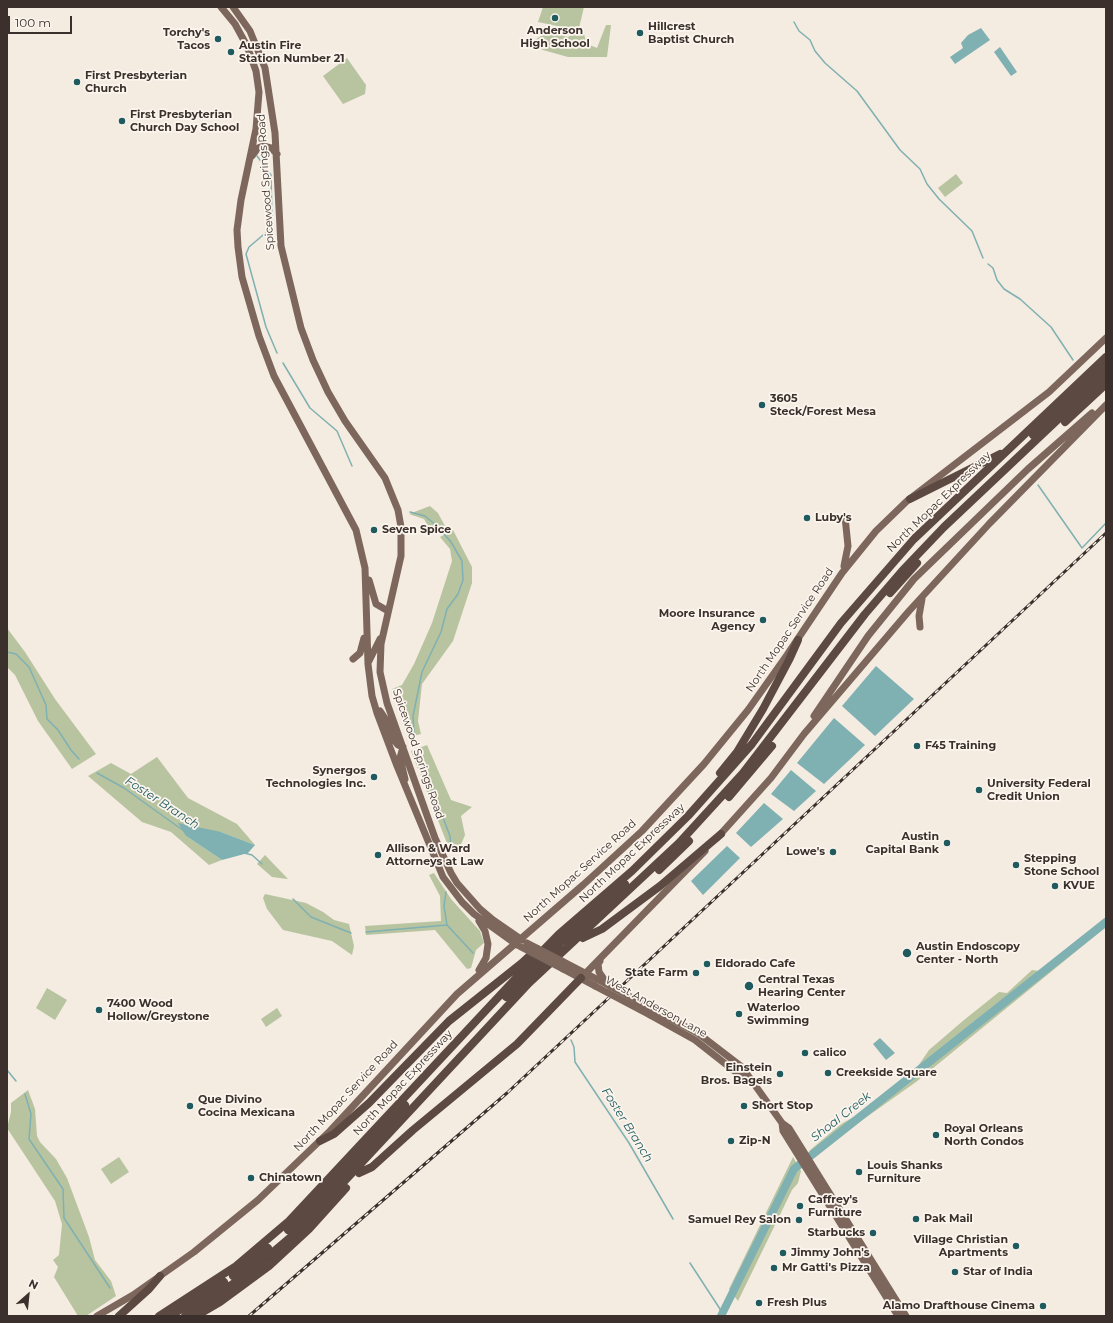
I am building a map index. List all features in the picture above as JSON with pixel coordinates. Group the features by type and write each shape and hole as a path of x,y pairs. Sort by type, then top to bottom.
{"highway":[{"name":"North Mopac Expressway","path":"159,1316 236,1266 289,1221 498,997 559,934 632,870 688,816 752,744 841,623 888,568 942,511 1106,357"},
{"path":"185,1316 246,1275 299,1230 535,978 689,832 762,749 843,642 902,571 944,527 1106,370"},
{"path":"196,1316 249,1282 309,1229 359,1173 523,997 584,938 676,854 723,805 763,757 855,635 922,557 1106,384"},
{"path":"170,1316 242,1270 294,1225 523,979 674,837 716,793 756,746 837,638 897,566 938,522 1035,438"},
{"path":"910,499 1008,450"},
{"path":"688,816 694,805 737,752 782,674 798,640"},
{"path":"584,938 602,929 660,886 720,834"},
{"path":"320,1141 334,1134 369,1103 449,1021 522,963 548,940 559,934"},
{"path":"359,1173 372,1167 394,1146 517,1044 580,974"},
{"path":"119,1316 149,1290 160,1276"},
{"path":"204,1316 220,1302"}],"main road":[{"name":"Spicewood Springs Road","path":"221,7 242,35 252,60 259,96 258,113 239,214 238,247 242,277 259,336 280,387 356,530 365,568 368,664 374,702 407,792 443,878 458,898 474,914 550,962"},
{"name":"Spicewood Springs Road","path":"233,7 256,43 265,68 271,98 277,154 281,246 306,341 328,392 344,421 385,478 398,510 402,527 401,556 382,634 381,678 387,705 435,838 451,873 457,883 480,908 517,940"},
{"path":"252,60 259,72 265,91 271,98"},
{"path":"259,96 271,98"},
{"path":"258,113 266,101 271,98"},
{"path":"249,161 258,148 263,146 271,148 277,154"},
{"name":"North Mopac Service Road","path":"97,1316 160,1276 258,1200 320,1141 416,1036 473,979 614,858 668,804 728,736 798,640 842,573 876,531 910,499 1049,392 1106,338"},
{"path":"580,974 602,958 771,778 804,734 868,636 914,579 1022,475 1106,400"},
{"path":"804,734 923,596 989,524 1106,405"},
{"path":"842,573 848,550 845,516"},
{"path":"365,568 376,604 388,611"},
{"path":"920,626 920,610 923,596"},
{"path":"353,659 360,653 367,626"},
{"path":"381,678 375,666 368,664 382,634"},
{"path":"374,702 386,720 393,739 398,745 403,747 400,758 407,792"},
{"path":"473,979 483,964 488,952 487,937 474,914"},
{"name":"Spicewood Springs Road","path":"524,945 562,961"},
{"path":"602,958 598,968 603,978 610,986"},
{"name":"West Anderson Lane","path":"562,961 595,986 699,1034 742,1068 782,1123 789,1128 800,1153 896,1307 906,1316"},
{"name":"West Anderson Lane","path":"550,962 610,986 653,1012"},
{"name":"West Anderson Lane","path":"896,1307 898,1316"}],"green space":[{"path":"543,7 584,7 579,28 576,30 538,22"},
{"path":"606,25 611,25 607,57 568,57 543,50 530,43 547,32 568,37 582,28 587,44 597,48"},
{"path":"347,58 366,85 365,94 343,104 323,76"},
{"path":"956,174 963,183 945,197 938,188"},
{"path":"430,506 438,513 445,526 432,533 424,519 409,514"},
{"path":"453,530 472,567 472,583 453,641 422,684 418,721 421,734 408,737 392,689 402,685 414,664 432,623 452,561 450,549 440,537"},
{"path":"7,628 25,652 55,699 96,754 72,769 38,721 15,675 7,667"},
{"path":"427,745 451,800 472,807 461,816 465,835 458,851 450,851 411,751"},
{"path":"157,757 188,798 237,824 255,845 221,832 186,836 222,860 209,865 171,832 142,822 88,776 111,763 131,774"},
{"path":"265,855 288,879 272,877 257,864"},
{"path":"434,873 451,899 480,931 484,943 476,950 471,968 467,969 435,930 366,935 365,926 441,921 440,896 429,875"},
{"path":"265,894 306,903 334,920 349,924 354,946 352,955 332,941 283,930 267,909 263,898"},
{"path":"1106,917 1106,927 916,1082 861,1121 814,1158 809,1151 841,1124 861,1113 918,1066 929,1050 964,1020 999,992 1007,993 1032,970 1039,971"},
{"path":"47,988 67,1000 55,1020 36,1008"},
{"path":"277,1008 282,1016 266,1027 261,1019"},
{"path":"28,1090 35,1109 37,1136 40,1142 56,1159 67,1178 89,1237 95,1260 111,1281 116,1296 86,1316 78,1316 54,1277 58,1267 53,1260 59,1255 62,1224 55,1201 7,1128 11,1112 11,1103"},
{"path":"119,1157 129,1172 111,1184 101,1169"},
{"path":"793,1157 801,1171 798,1183 792,1190 738,1301 729,1289"}],"water":[{"path":"981,28 990,40 955,64 950,57 963,48 961,43 968,35"},
{"path":"1000,47 1017,72 1011,76 994,52"},
{"path":"876,666 914,699 875,736 842,706"},
{"path":"834,718 865,745 824,784 797,763"},
{"path":"791,770 816,791 794,811 771,794"},
{"path":"764,803 783,819 751,847 736,833"},
{"path":"178,823 221,832 255,845 248,853 222,860 186,836"},
{"path":"727,846 740,858 703,895 691,881"},
{"path":"880,1038 895,1053 886,1060 873,1044"}],"waterway":[{"path":"794,22 799,31 810,40 815,51 825,63 857,91 900,150 920,169 927,184 939,199 972,231 983,258"},
{"path":"257,156 271,175 272,222 269,230 249,247 246,254 266,327 277,353"},
{"path":"988,264 993,268 997,280 1004,289 1020,299 1051,327 1073,360"},
{"path":"283,363 310,408 337,431 352,466"},
{"path":"1038,485 1082,548 1106,523"},
{"path":"410,512 425,516 437,526 451,542 462,561 463,580 458,594 447,609 441,632 422,672 413,716 414,734"},
{"name":"Foster Branch","path":"7,652 16,654 29,667 46,705 47,719 58,730 71,750 79,759"},
{"path":"418,749 420,758 450,836 451,849"},
{"name":"Foster Branch","path":"97,773 124,788 184,831"},
{"name":"Foster Branch","path":"244,853 252,855 262,864"},
{"path":"446,892 444,906 447,925"},
{"name":"Foster Branch","path":"293,899 311,917 351,933"},
{"name":"Shoal Creek","path":"721,1316 794,1169 1106,922"},
{"name":"Foster Branch","path":"366,932 447,925 473,953"},
{"name":"Foster Branch","path":"571,1040 574,1047 575,1062 629,1143 673,1219"},
{"path":"7,1070 16,1081"},
{"path":"25,1094 31,1114 29,1139 63,1189 64,1218 110,1288"},
{"name":"Foster Branch","path":"690,1263 720,1309 721,1316"}],"railway":[{"path":"249,1316 507,1093 1106,533"}],"place":[{"name":"Anderson High School","path":"555,18"},
{"name":"Hillcrest Baptist Church","path":"640,33"},
{"name":"Torchy's Tacos","path":"218,39"},
{"name":"Austin Fire Station Number 21","path":"231,52"},
{"name":"First Presbyterian Church","path":"77,82"},
{"name":"First Presbyterian Church Day School","path":"122,121"},
{"name":"3605 Steck/Forest Mesa","path":"762,405"},
{"name":"Luby's","path":"807,518"},
{"name":"Seven Spice","path":"374,530"},
{"name":"Moore Insurance Agency","path":"763,620"},
{"name":"F45 Training","path":"917,746"},
{"name":"Synergos Technologies Inc.","path":"374,777"},
{"name":"University Federal Credit Union","path":"979,790"},
{"name":"Austin Capital Bank","path":"947,843"},
{"name":"Lowe's","path":"833,852"},
{"name":"Allison & Ward Attorneys at Law","path":"378,855"},
{"name":"Stepping Stone School","path":"1016,865"},
{"name":"KVUE","path":"1055,886"},
{"name":"Austin Endoscopy Center - North","path":"907,953"},
{"name":"Eldorado Cafe","path":"707,964"},
{"name":"State Farm","path":"696,973"},
{"name":"Central Texas Hearing Center","path":"749,986"},
{"name":"7400 Wood Hollow/Greystone","path":"99,1010"},
{"name":"Waterloo Swimming","path":"739,1014"},
{"name":"calico","path":"805,1053"},
{"name":"Creekside Square","path":"828,1073"},
{"name":"Einstein Bros. Bagels","path":"780,1074"},
{"name":"Que Divino Cocina Mexicana","path":"190,1106"},
{"name":"Short Stop","path":"744,1106"},
{"name":"Royal Orleans North Condos","path":"936,1135"},
{"name":"Zip-N","path":"731,1141"},
{"name":"Louis Shanks Furniture","path":"859,1172"},
{"name":"Chinatown","path":"251,1178"},
{"name":"Caffrey's Furniture","path":"800,1206"},
{"name":"Pak Mail","path":"916,1219"},
{"name":"Samuel Rey Salon","path":"799,1220"},
{"name":"Starbucks","path":"873,1233"},
{"name":"Village Christian Apartments","path":"1016,1246"},
{"name":"Jimmy John's","path":"783,1253"},
{"name":"Mr Gatti's Pizza","path":"774,1268"},
{"name":"Star of India","path":"955,1272"},
{"name":"Fresh Plus","path":"759,1303"},
{"name":"Alamo Drafthouse Cinema","path":"1043,1306"}]}
